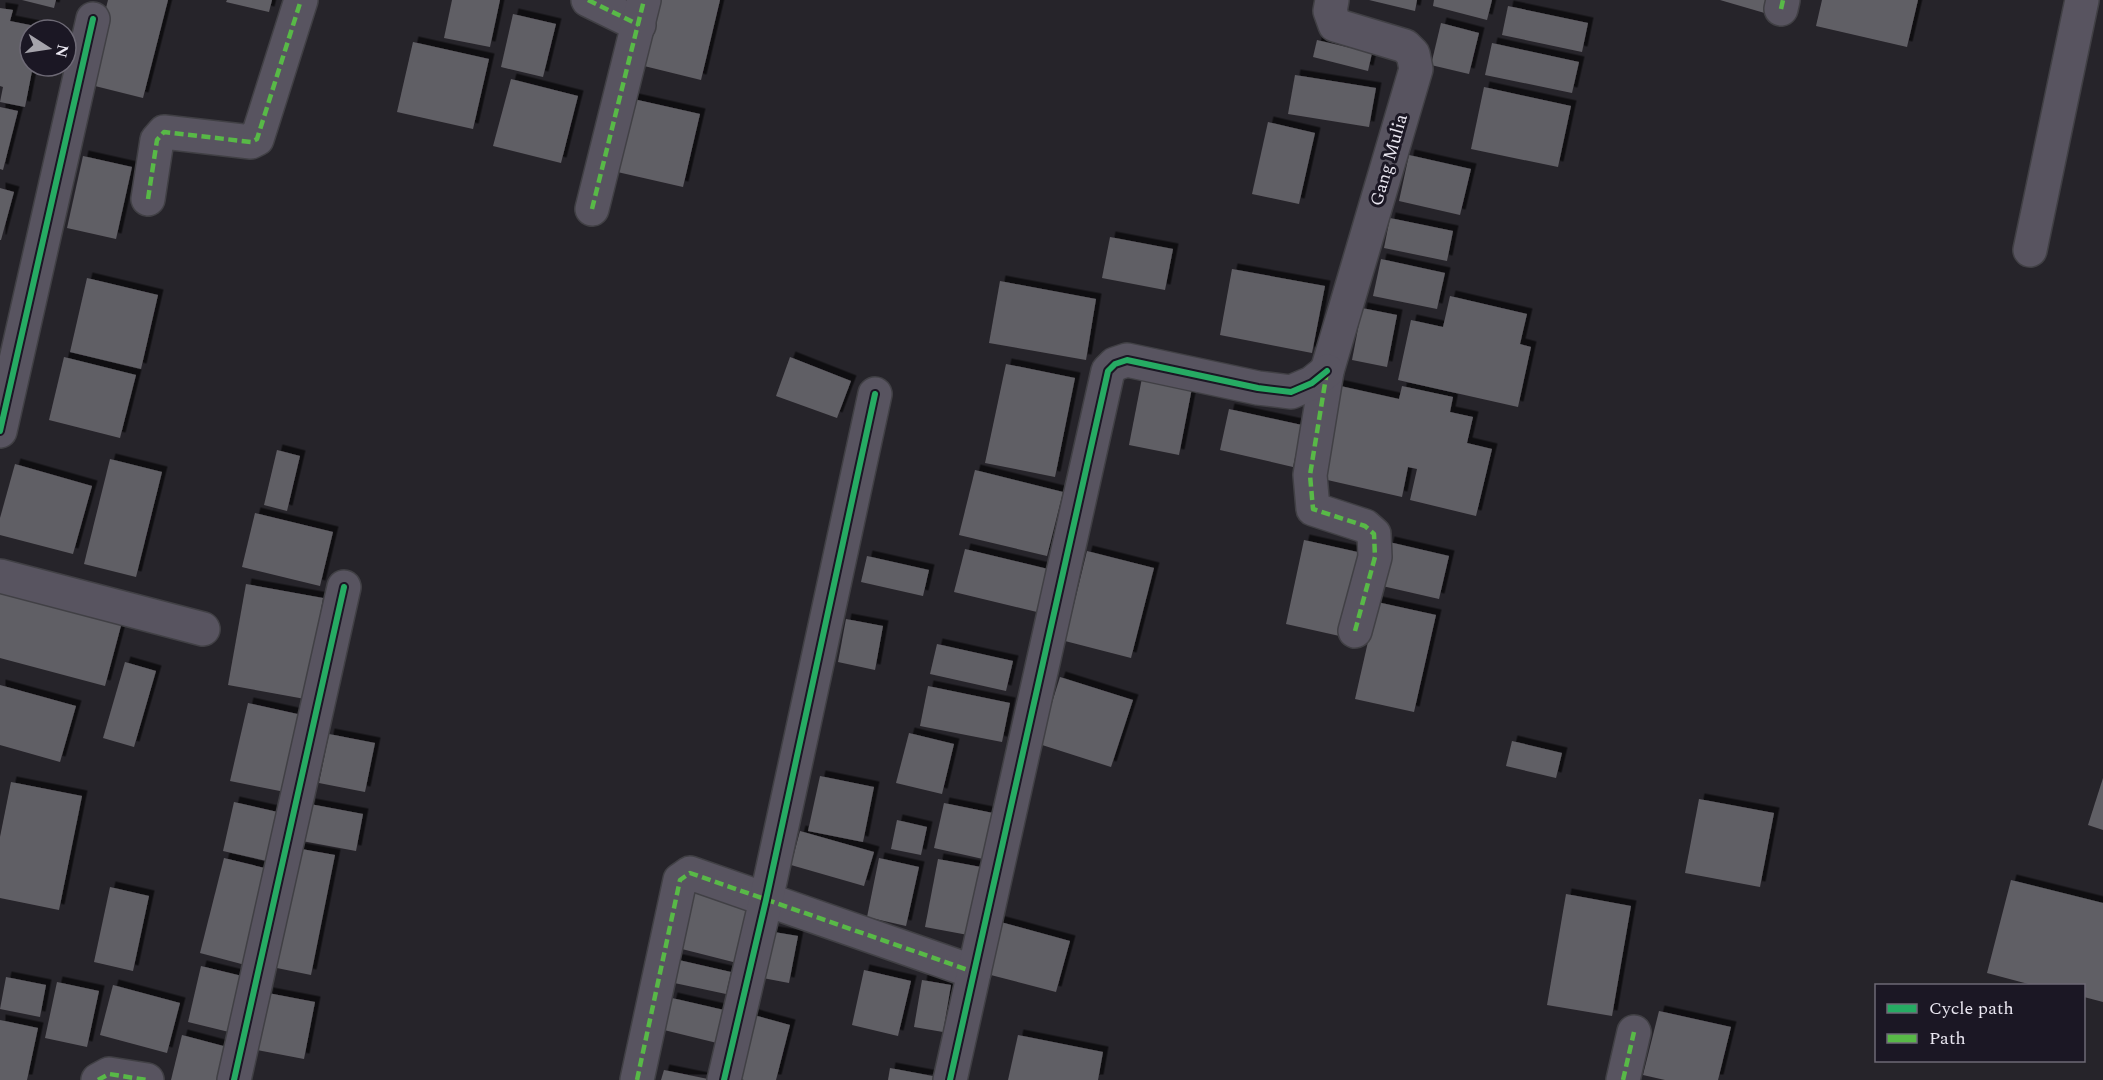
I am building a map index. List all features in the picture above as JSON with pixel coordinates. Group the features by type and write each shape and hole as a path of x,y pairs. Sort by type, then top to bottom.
{"street":[{"path":"148,199 157,140 164,132 251,142 257,139 301,0"},
{"path":"588,0 641,13 592,209"},
{"name":"Gang Mulia","path":"1327,371 1416,69 1413,54 1405,46 1335,25 1329,11 1332,0"},
{"path":"2030,250 2082,0"},
{"path":"0,431 93,19"},
{"path":"950,1080 1108,371 1115,364 1127,360 1258,388 1291,392 1312,383 1327,371"},
{"path":"1327,371 1310,475 1313,509 1365,526 1374,534 1375,557 1354,631"},
{"path":"724,1080 766,900 875,394"},
{"path":"0,576 203,629"},
{"path":"234,1080 344,587"},
{"path":"637,1080 680,880 686,875 692,874 974,972"},
{"path":"1623,1080 1634,1032"},
{"path":"98,1080 109,1074 147,1080"}],"building":[{"path":"22,0 56,0 54,8"},
{"path":"108,0 168,0 143,98 87,84"},
{"path":"227,0 272,0 269,12 226,2"},
{"path":"452,0 500,0 490,47 444,38"},
{"path":"652,0 720,0 701,80 636,64"},
{"path":"1369,0 1417,0 1415,11"},
{"path":"1434,0 1492,0 1487,20 1433,6"},
{"path":"1720,0 1771,0 1768,14"},
{"path":"1822,0 1918,0 1907,47 1816,26"},
{"path":"1508,6 1588,23 1582,52 1502,35"},
{"path":"0,8 13,10 10,21 18,23 18,78 31,78 25,107 0,102 3,87 0,86"},
{"path":"513,14 556,24 543,77 501,67"},
{"path":"1441,23 1479,33 1469,74 1431,65"},
{"path":"1317,40 1372,53 1368,71 1313,57"},
{"path":"413,42 489,59 473,129 397,112"},
{"path":"1492,43 1579,62 1572,93 1485,75"},
{"path":"1295,75 1376,88 1369,127 1288,114"},
{"path":"511,79 578,96 561,163 493,146"},
{"path":"1484,87 1571,106 1558,167 1471,149"},
{"path":"629,98 700,114 683,187 613,171"},
{"path":"0,107 18,111 3,170 0,169"},
{"path":"1268,122 1315,133 1299,204 1252,194"},
{"path":"1409,155 1471,169 1460,215 1399,201"},
{"path":"83,156 132,167 116,239 67,228"},
{"path":"0,188 14,192 1,240 0,240"},
{"path":"1390,218 1453,231 1447,261 1384,248"},
{"path":"1110,237 1173,249 1165,290 1102,278"},
{"path":"1381,259 1445,273 1437,309 1373,296"},
{"path":"1232,269 1325,286 1312,353 1220,335"},
{"path":"87,278 158,295 141,369 70,352"},
{"path":"1000,281 1096,299 1086,360 989,343"},
{"path":"1450,296 1527,314 1520,344 1531,347 1518,407 1398,380 1411,320 1443,327"},
{"path":"1362,308 1397,315 1387,367 1352,360"},
{"path":"64,357 136,375 120,438 49,420"},
{"path":"790,357 851,381 837,418 776,396"},
{"path":"1006,364 1075,378 1055,477 985,463"},
{"path":"1142,378 1192,388 1179,455 1129,445"},
{"path":"1336,385 1399,399 1402,386 1453,397 1450,412 1473,417 1467,443 1492,449 1476,516 1410,500 1417,469 1408,467 1402,497 1323,479"},
{"path":"1229,409 1302,425 1293,467 1220,450"},
{"path":"277,450 300,456 287,511 264,505"},
{"path":"110,459 162,472 136,577 84,564"},
{"path":"15,464 92,486 73,554 0,535 0,518"},
{"path":"975,470 1063,492 1047,556 959,535"},
{"path":"255,513 333,532 320,586 242,567"},
{"path":"1304,540 1362,553 1344,637 1286,624"},
{"path":"1389,542 1449,556 1439,599 1378,585"},
{"path":"965,549 1048,569 1037,612 954,592"},
{"path":"1087,551 1154,568 1131,658 1065,641"},
{"path":"867,556 929,570 923,596 861,582"},
{"path":"246,584 323,598 305,699 228,685"},
{"path":"0,590 122,622 105,686 0,658"},
{"path":"1377,602 1436,615 1414,712 1355,699"},
{"path":"846,619 883,626 875,670 838,662"},
{"path":"937,644 1013,661 1006,691 930,674"},
{"path":"125,662 156,671 134,747 103,738"},
{"path":"1060,677 1133,700 1111,767 1039,744"},
{"path":"0,685 76,706 60,762 0,745"},
{"path":"928,686 1010,703 1002,742 920,726"},
{"path":"248,703 302,715 285,792 230,781"},
{"path":"909,733 954,744 942,794 896,783"},
{"path":"329,734 375,743 365,792 319,783"},
{"path":"1512,741 1562,753 1556,778 1506,766"},
{"path":"820,776 874,787 863,842 808,831"},
{"path":"2103,778 2103,830 2088,825"},
{"path":"11,782 82,796 59,910 0,898 0,837"},
{"path":"1699,799 1774,813 1760,887 1685,873"},
{"path":"234,802 282,813 271,862 223,851"},
{"path":"944,803 993,813 983,859 934,848"},
{"path":"310,804 363,814 356,851 302,841"},
{"path":"897,820 927,827 921,855 891,849"},
{"path":"800,831 874,852 864,886 791,865"},
{"path":"296,848 335,855 311,975 272,967"},
{"path":"224,858 273,870 249,966 200,953"},
{"path":"879,858 919,867 906,926 867,917"},
{"path":"938,859 981,867 968,935 925,927"},
{"path":"2011,880 2103,903 2103,1002 2085,997 2085,984 2028,984 1987,973"},
{"path":"689,885 752,901 737,963 674,947"},
{"path":"110,887 149,896 133,971 94,962"},
{"path":"1566,894 1631,906 1612,1016 1547,1005"},
{"path":"997,921 1070,941 1056,992 983,973"},
{"path":"762,930 798,936 789,983 753,976"},
{"path":"670,958 731,972 726,994 665,981"},
{"path":"201,966 242,976 229,1032 188,1022"},
{"path":"864,970 911,981 898,1036 852,1025"},
{"path":"6,977 46,985 40,1017 0,1009"},
{"path":"922,980 951,985 943,1032 914,1027"},
{"path":"57,982 99,991 87,1047 45,1038"},
{"path":"113,985 180,1003 167,1053 100,1035"},
{"path":"268,993 315,1002 304,1059 257,1050"},
{"path":"672,998 724,1010 717,1043 664,1030"},
{"path":"1659,1011 1731,1027 1718,1080 1665,1080 1643,1075"},
{"path":"750,1014 790,1025 776,1080 744,1080 733,1077"},
{"path":"0,1020 38,1028 27,1080 0,1080"},
{"path":"182,1035 231,1048 223,1080 171,1080"},
{"path":"1018,1035 1103,1052 1098,1080 1008,1080"},
{"path":"890,1068 938,1077 938,1080 888,1080"},
{"path":"664,1070 708,1079 708,1080 661,1080"}],"marked path":[{"path":"148,199 157,140 164,132 251,142 257,139 301,0"},
{"path":"588,0 639,25"},
{"path":"592,209 644,0"},
{"path":"1781,9 1783,0"},
{"path":"1327,371 1310,475 1313,509 1365,526 1374,534 1375,557 1355,631"},
{"path":"637,1080 680,880 690,873 974,972"},
{"path":"1623,1080 1634,1032"},
{"path":"98,1080 109,1074 147,1080"}],"cycle path":[{"path":"0,431 93,19"},
{"path":"950,1080 1108,371 1115,364 1127,360 1258,388 1291,392 1312,383 1327,371"},
{"path":"724,1080 766,900 875,394"},
{"path":"234,1080 344,587"}]}
